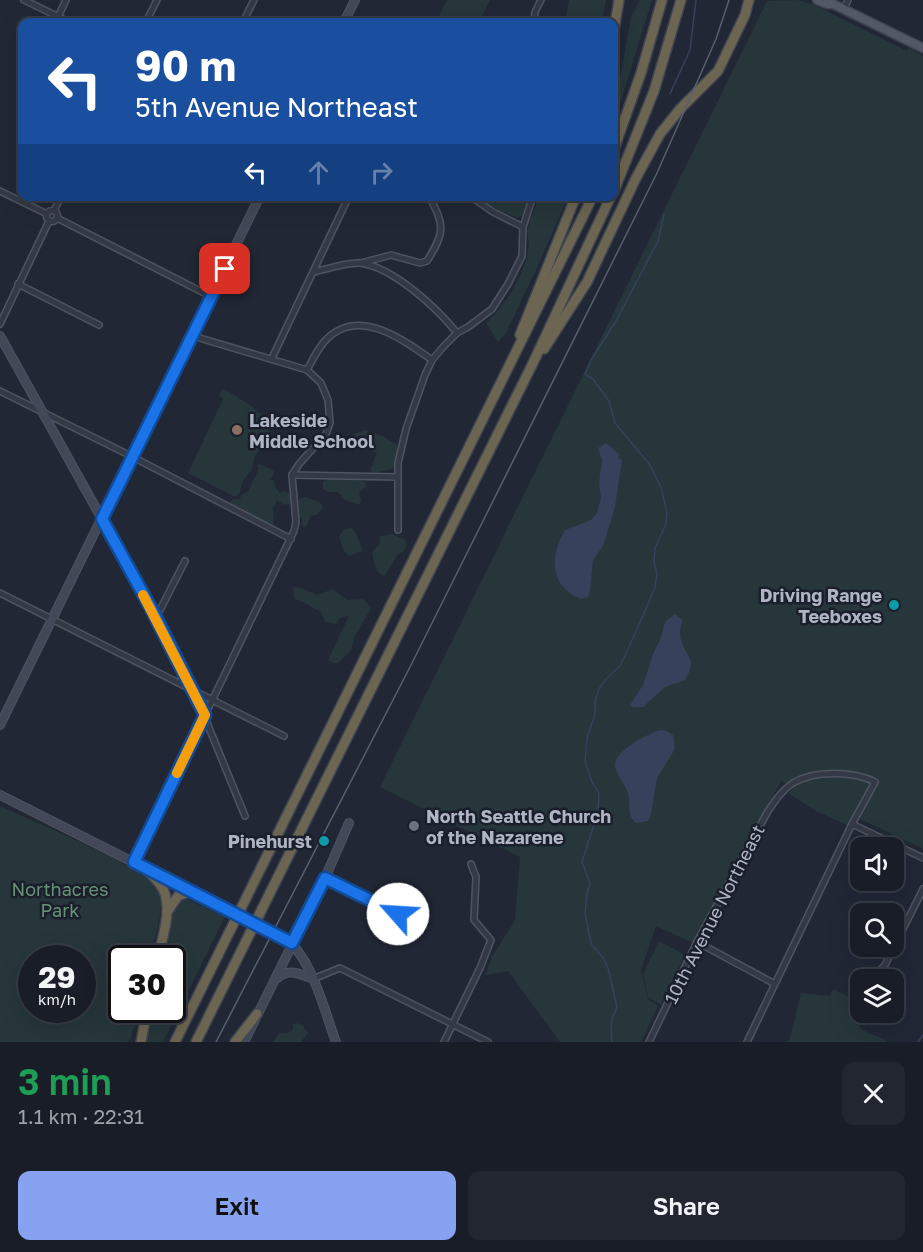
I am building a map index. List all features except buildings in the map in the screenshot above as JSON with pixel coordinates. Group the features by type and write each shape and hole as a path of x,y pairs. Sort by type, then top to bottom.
{"highway":[{"path":"616,18 619,0"},
{"path":"618,137 662,0"},
{"path":"618,180 654,91 681,0"},
{"path":"533,363 555,334 584,287 636,178 660,134 680,109 718,71 745,15 749,0"},
{"path":"500,388 574,201"},
{"path":"175,1042 591,201"},
{"path":"196,1042 533,363 609,201"},
{"path":"144,868 164,891 167,912 161,945"},
{"path":"167,912 178,896 191,891"},
{"path":"235,1042 257,1014"},
{"path":"141,1042 145,1023"}],"main road":[{"path":"817,0 827,4 832,2 923,48"}],"street":[{"path":"24,0 58,17 66,0"},
{"path":"148,18 157,0"},
{"path":"245,18 254,0"},
{"path":"346,18 355,0"},
{"path":"535,18 541,0"},
{"path":"844,9 848,0"},
{"path":"0,191 18,200"},
{"path":"20,201 46,214"},
{"path":"46,214 54,211 59,201"},
{"path":"0,725 258,201"},
{"path":"272,358 347,201"},
{"path":"314,272 391,255 420,262 427,261 442,232 440,218 432,201"},
{"path":"477,201 523,227"},
{"path":"398,530 397,477 405,429 432,360 457,333 486,314 496,303 520,262 523,252 523,227 531,201"},
{"path":"54,211 57,218 212,297"},
{"path":"46,214 46,219 49,221"},
{"path":"49,221 53,222 57,218"},
{"path":"0,324 49,221"},
{"path":"359,263 394,276 443,315 457,333"},
{"path":"18,284 99,325"},
{"path":"307,370 328,338 344,329 358,326 374,327 388,332 432,360"},
{"path":"0,336 194,691 245,816"},
{"path":"134,862 291,539 296,522 292,475 326,434 330,423 325,392 318,379 307,370 193,336"},
{"path":"0,391 291,539"},
{"path":"292,475 397,477"},
{"path":"156,618 184,561"},
{"path":"0,593 284,736"},
{"name":"10th Avenue Northeast","path":"649,1042 697,942 768,811 786,789 804,778 819,775 864,776 875,782 852,824"},
{"path":"0,795 286,939 303,958 336,1042"},
{"path":"244,1042 272,984 286,939 325,878 349,823"},
{"path":"747,1042 852,824 923,858"},
{"path":"444,1042 483,963 491,938 476,925 473,918 476,877 471,864"},
{"path":"325,878 398,914"},
{"path":"881,969 923,889"},
{"path":"697,942 775,984"},
{"path":"272,984 278,977 290,971 313,979 340,968 488,1042"}],"green space":[{"path":"447,0 490,0 481,18 438,18"},
{"path":"569,0 606,0 603,18 566,18"},
{"path":"640,0 652,0 618,111 618,89 631,17"},
{"path":"798,0 817,6 907,51 909,48 923,56 923,849 904,840 904,837 898,837 854,816 849,826 814,810 788,793 794,787 781,781 693,943 656,926 641,970 648,999 658,1006 641,1042 560,1042 508,971 485,975 492,957 515,920 520,857 380,787 767,1"},
{"path":"483,201 529,201 525,214 518,218"},
{"path":"538,201 566,201 506,333 498,342 486,323 506,300 518,281 529,248 529,224"},
{"path":"223,388 266,416 263,420 266,421 268,417 271,423 264,445 255,456 252,469 243,481 239,494 235,497 188,473 223,399 219,396"},
{"path":"365,430 397,445 397,456 393,469 374,473 370,470 377,453 359,445 354,434"},
{"path":"260,464 274,471 269,480 274,480 275,487 280,493 284,491 289,493 291,499 290,504 284,505 276,500 273,507 274,525 271,527 231,506 230,503 232,499 240,499 241,495 249,491 259,468 256,465"},
{"path":"329,478 364,481 367,486 359,492 361,501 359,505 345,500 338,492 328,492 323,489 323,482"},
{"path":"305,497 320,502 323,508 317,515 310,516 304,527 301,525 302,519 296,506 297,500"},
{"path":"352,528 363,551 349,556 344,551 339,537 344,529"},
{"path":"392,534 404,539 407,544 404,551 397,555 385,576 377,569 372,552 380,543 380,536"},
{"path":"293,587 317,595 333,589 347,600 363,599 371,608 354,638 351,650 338,663 328,660 349,616 340,618 336,624 325,622 321,612 305,602 294,599"},
{"name":"Northacres Park","path":"0,806 87,845 135,870 159,890 161,906 153,945 108,945 108,1023 136,1023 129,1042 0,1042"},
{"path":"183,897 225,917 186,996 186,945 165,945 173,909"},
{"path":"659,941 685,955 661,1005 648,997 643,974"},
{"path":"833,989 850,997 850,1023 861,1023 859,1028 889,1042 787,1042 790,1039 801,993 830,996"},
{"path":"148,1023 172,1023 163,1042 144,1042"},
{"path":"293,1024 303,1026 308,1033 301,1042 273,1042 279,1033 290,1032"}],"water":[{"path":"606,443 619,454 618,458 622,460 615,507 603,546 593,560 588,597 581,599 571,594 558,579 555,570 556,550 565,530 591,520 597,513 601,497 599,483 602,460 598,448"},
{"path":"675,614 682,620 680,637 691,663 689,673 685,680 665,687 643,707 633,707 630,705 643,685 665,622"},
{"path":"660,730 673,735 675,749 657,778 648,821 636,823 630,814 628,793 616,771 616,761 619,755 632,744"}],"waterway":[{"path":"670,94 690,50 696,0"},
{"path":"612,1042 611,1022 617,1007 608,968 604,959 592,945 585,913 590,883 582,862 598,812 599,793 592,782 585,761 587,738 595,714 595,701 599,689 619,667 655,588 657,573 654,562 655,548 666,524 667,513 661,487 650,465 615,423 609,401 593,379 585,374 658,241 664,215"},
{"path":"918,1042 923,1035"}],"tram line":[{"path":"216,1042 410,667 657,173 716,39 729,0"}],"slow traffic":[{"path":"143,595 205,715 177,773"}],"place":[{"name":"Lakeside Middle School","path":"237,430"},
{"name":"Driving Range Teeboxes","path":"894,605"},
{"name":"North Seattle Church of the Nazarene","path":"414,826"},
{"name":"Pinehurst","path":"324,841"}],"route":[{"path":"225,269 102,519 152,610 205,715 134,862 292,943 325,878 398,914"}]}
